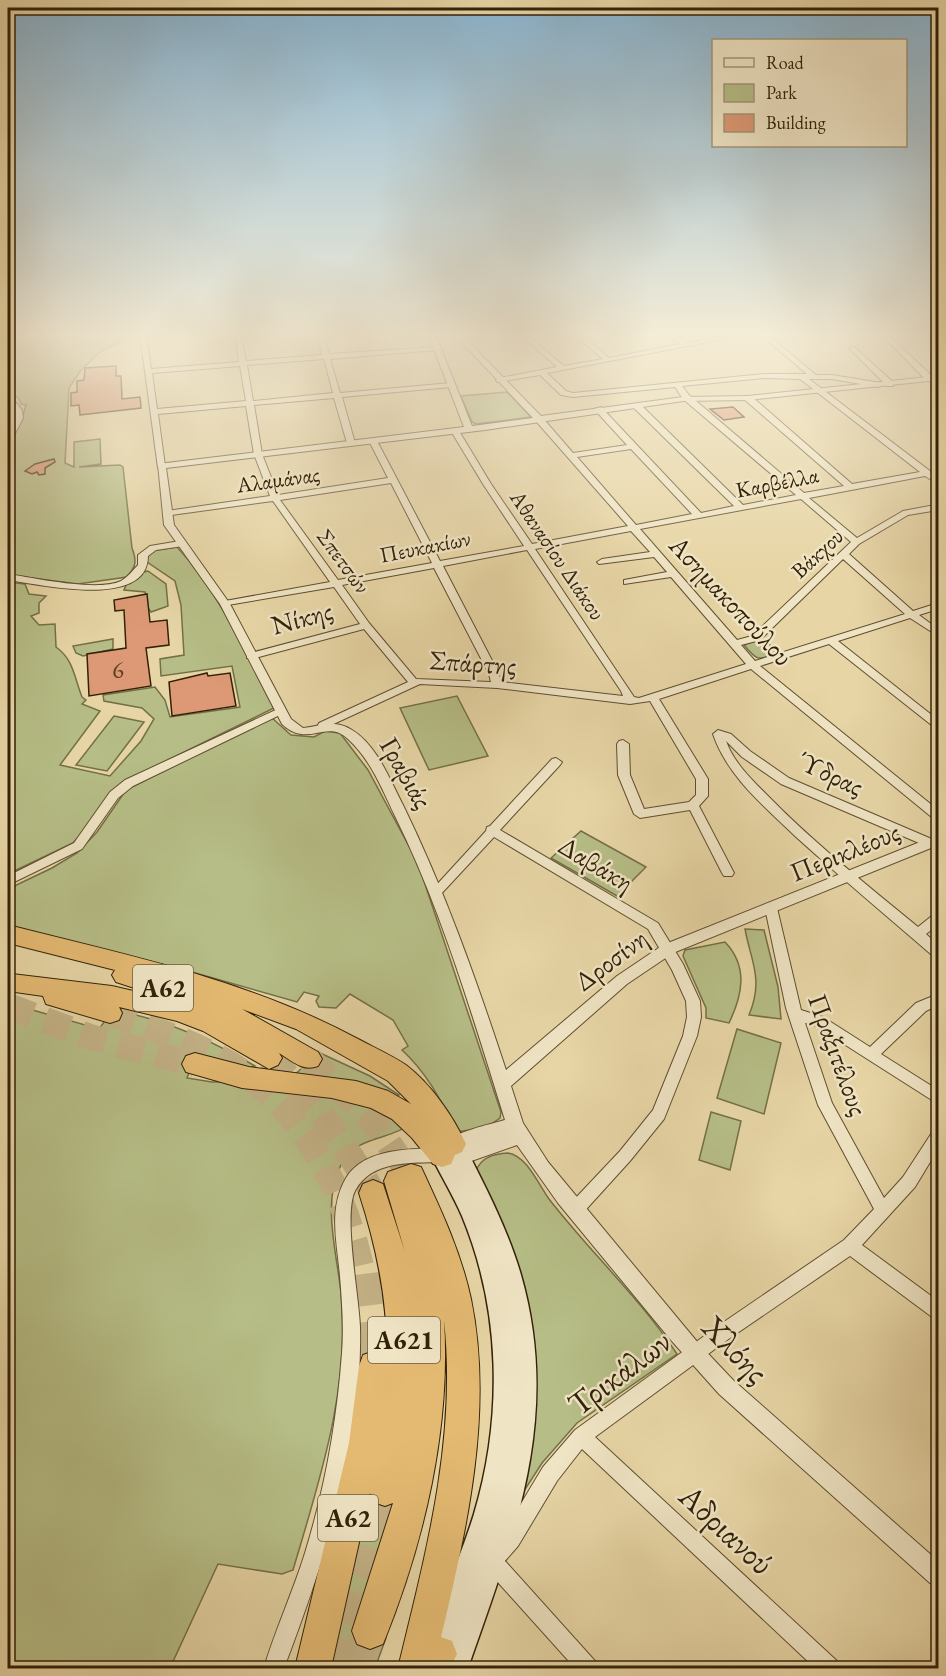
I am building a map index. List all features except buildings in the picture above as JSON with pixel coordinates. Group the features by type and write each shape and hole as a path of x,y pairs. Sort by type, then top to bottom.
{"highway":[{"path":"8,934 185,978 305,1022 397,1073 426,1102 452,1152"},
{"name":"Α62","path":"8,941 217,1006 260,1027 309,1059"},
{"path":"10,982 83,991 184,1015 227,1031 269,1058"},
{"name":"Α62","path":"10,982 74,1004 110,1013"},
{"path":"195,1065 248,1078 343,1087 367,1094 388,1102 407,1114 452,1152"},
{"path":"394,1183 439,1233 450,1266 463,1337 464,1421 434,1666"},
{"name":"Α621","path":"385,1490 401,1404 404,1325 393,1255 394,1183"},
{"name":"Α621","path":"370,1630 393,1567 416,1486 430,1391 426,1278 415,1227 394,1183"},
{"name":"Α62","path":"313,1668 365,1443 374,1366"}],"main road":[{"path":"434,1666 492,1561 513,1489 520,1442 522,1354 518,1312 509,1276 486,1211 452,1152"},
{"path":"434,1666 493,1492 504,1431 507,1384 505,1340 494,1276 452,1152"}],"street":[{"path":"8,439 19,418 18,412"},
{"path":"153,412 169,525 180,544 225,604 290,727 298,732 308,733 323,725"},
{"name":"Σπετσών","path":"250,412 258,454 274,498 366,625 413,682"},
{"path":"342,412 351,443"},
{"path":"462,412 469,429"},
{"path":"532,412 538,418"},
{"path":"161,466 455,431 577,412"},
{"path":"601,412 698,515"},
{"path":"644,412 740,507"},
{"path":"705,412 856,542"},
{"path":"763,412 849,486"},
{"path":"848,412 939,482"},
{"name":"Ασημακοπούλου","path":"538,418 753,665 939,816"},
{"name":"Αθανασίου Διάκου","path":"455,431 528,546 626,691 630,701"},
{"path":"373,441 494,674 497,685"},
{"path":"571,456 633,446"},
{"name":"Καρβέλλα","path":"633,527 927,473"},
{"name":"Αλαμάνας","path":"167,514 394,480"},
{"name":"Βάκχου","path":"735,644 756,638 856,542 906,513 935,508"},
{"name":"Πευκακίων","path":"225,604 633,527"},
{"path":"8,577 67,584 115,586 135,575 143,565 143,555 149,549 180,544"},
{"path":"602,562 656,554"},
{"path":"843,554 912,615 939,633"},
{"path":"627,582 673,574"},
{"name":"Σπάρτης","path":"323,725 413,682 497,685 630,701 653,698 939,606"},
{"name":"Νίκης","path":"251,656 366,625"},
{"path":"832,641 939,725"},
{"path":"623,744 624,775 640,814 693,805 702,796 702,780 653,698"},
{"path":"8,881 78,846 114,795 129,783 280,711"},
{"name":"Γραβιάς","path":"323,725 345,729 371,757 419,848 437,891 518,1130"},
{"name":"Ύδρας","path":"849,877 773,810 726,754 717,739 718,734 722,733 786,781 934,843"},
{"path":"437,891 556,762"},
{"path":"693,805 728,873"},
{"name":"Δαβάκη","path":"491,830 652,926 668,949 688,987 694,1010 687,1045 659,1114 625,1156 575,1210"},
{"name":"Περικλέους","path":"771,908 934,843"},
{"path":"849,877 939,952"},
{"name":"Δροσίνη","path":"501,1084 622,980 668,949 771,908"},
{"name":"Πραξιτέλους","path":"771,908 795,1014 825,1105 883,1211"},
{"path":"918,934 939,918"},
{"path":"872,1054 921,1007 939,999"},
{"path":"795,1014 810,1017 939,1098"},
{"path":"274,1668 327,1512 344,1429 351,1349 350,1293 343,1220 346,1192 359,1175 379,1162 409,1156 452,1152 518,1130"},
{"name":"Χλόης","path":"518,1130 575,1210 693,1353 726,1387 939,1575"},
{"name":"Τρικάλων","path":"492,1561 511,1539 549,1474 581,1436 693,1353 850,1246 909,1182 939,1136"},
{"path":"850,1246 939,1311"},
{"name":"Αδριανού","path":"581,1436 830,1668"},
{"path":"492,1561 588,1668"}],"green space":[{"path":"24,412 68,412 65,463 74,467 74,442 100,439 101,464 79,467 120,465 123,467 135,557 134,567 127,577 78,584 8,575 8,454"},
{"path":"468,412 526,412 531,417 476,424 472,422"},
{"path":"177,547 219,603 274,708 131,778 73,843 8,874 8,582 25,584 29,594 46,596 39,603 39,613 31,616 39,625 55,624 56,647 67,657 73,669 82,697 86,700 82,704 100,711 60,765 110,776 141,741 154,719 142,708 104,701 103,695 155,687 165,700 170,717 240,707 232,666 161,676 160,659 184,655 181,605 175,581 147,562 145,558 151,551"},
{"path":"148,571 166,584 168,606 151,612 145,592 124,590 134,578"},
{"path":"113,639 113,649 83,656 76,653 73,646"},
{"path":"760,639 766,641 778,653 759,658 744,645"},
{"path":"457,696 488,756 429,770 400,708"},
{"path":"114,716 144,722 107,771 76,765"},
{"path":"271,717 291,735 314,737 325,731 340,733 368,770 418,863 501,1112 500,1118 487,1127 457,1132 427,1078 402,1050 408,1046 393,1020 350,994 336,1008 319,1007 316,1001 319,996 304,992 297,1002 185,970 8,926 8,889 77,853 97,832 126,790"},
{"path":"581,831 646,867 617,896 551,858"},
{"path":"745,929 764,930 778,987 781,1019 749,1015 756,991 756,981"},
{"path":"725,942 738,961 741,982 740,992 729,1023 706,1018 706,1008 683,956 685,950"},
{"path":"8,1003 99,1029 113,1010 151,1019 204,1039 255,1066 241,1070 193,1063 187,1078 212,1082 314,1080 411,1124 356,1147 342,1163 332,1193 332,1227 341,1293 343,1328 341,1363 337,1398 322,1468 293,1570 282,1574 218,1564 170,1668 8,1668"},
{"path":"737,1029 781,1043 764,1114 717,1098"},
{"path":"320,1053 370,1076 399,1095 397,1098 294,1075"},
{"path":"711,1112 741,1121 730,1170 699,1160"},
{"path":"508,1153 521,1159 532,1171 549,1199 631,1294 677,1354 577,1423 542,1463 515,1505 527,1302 517,1263 476,1171 481,1162 489,1157"},
{"path":"373,1487 400,1493 357,1624 386,1638 375,1668 327,1668"}],"tunnel":[{"path":"8,1006 90,1037 195,1064"},
{"path":"110,1013 174,1037 220,1058 260,1086 283,1108 320,1159 334,1187 356,1246 363,1276"},
{"path":"269,1058 285,1073 326,1121 351,1156 373,1193"},
{"path":"309,1059 375,1123 411,1176"},
{"path":"363,1274 374,1366"},
{"path":"329,1668 385,1490"},
{"path":"357,1668 370,1631"}]}
